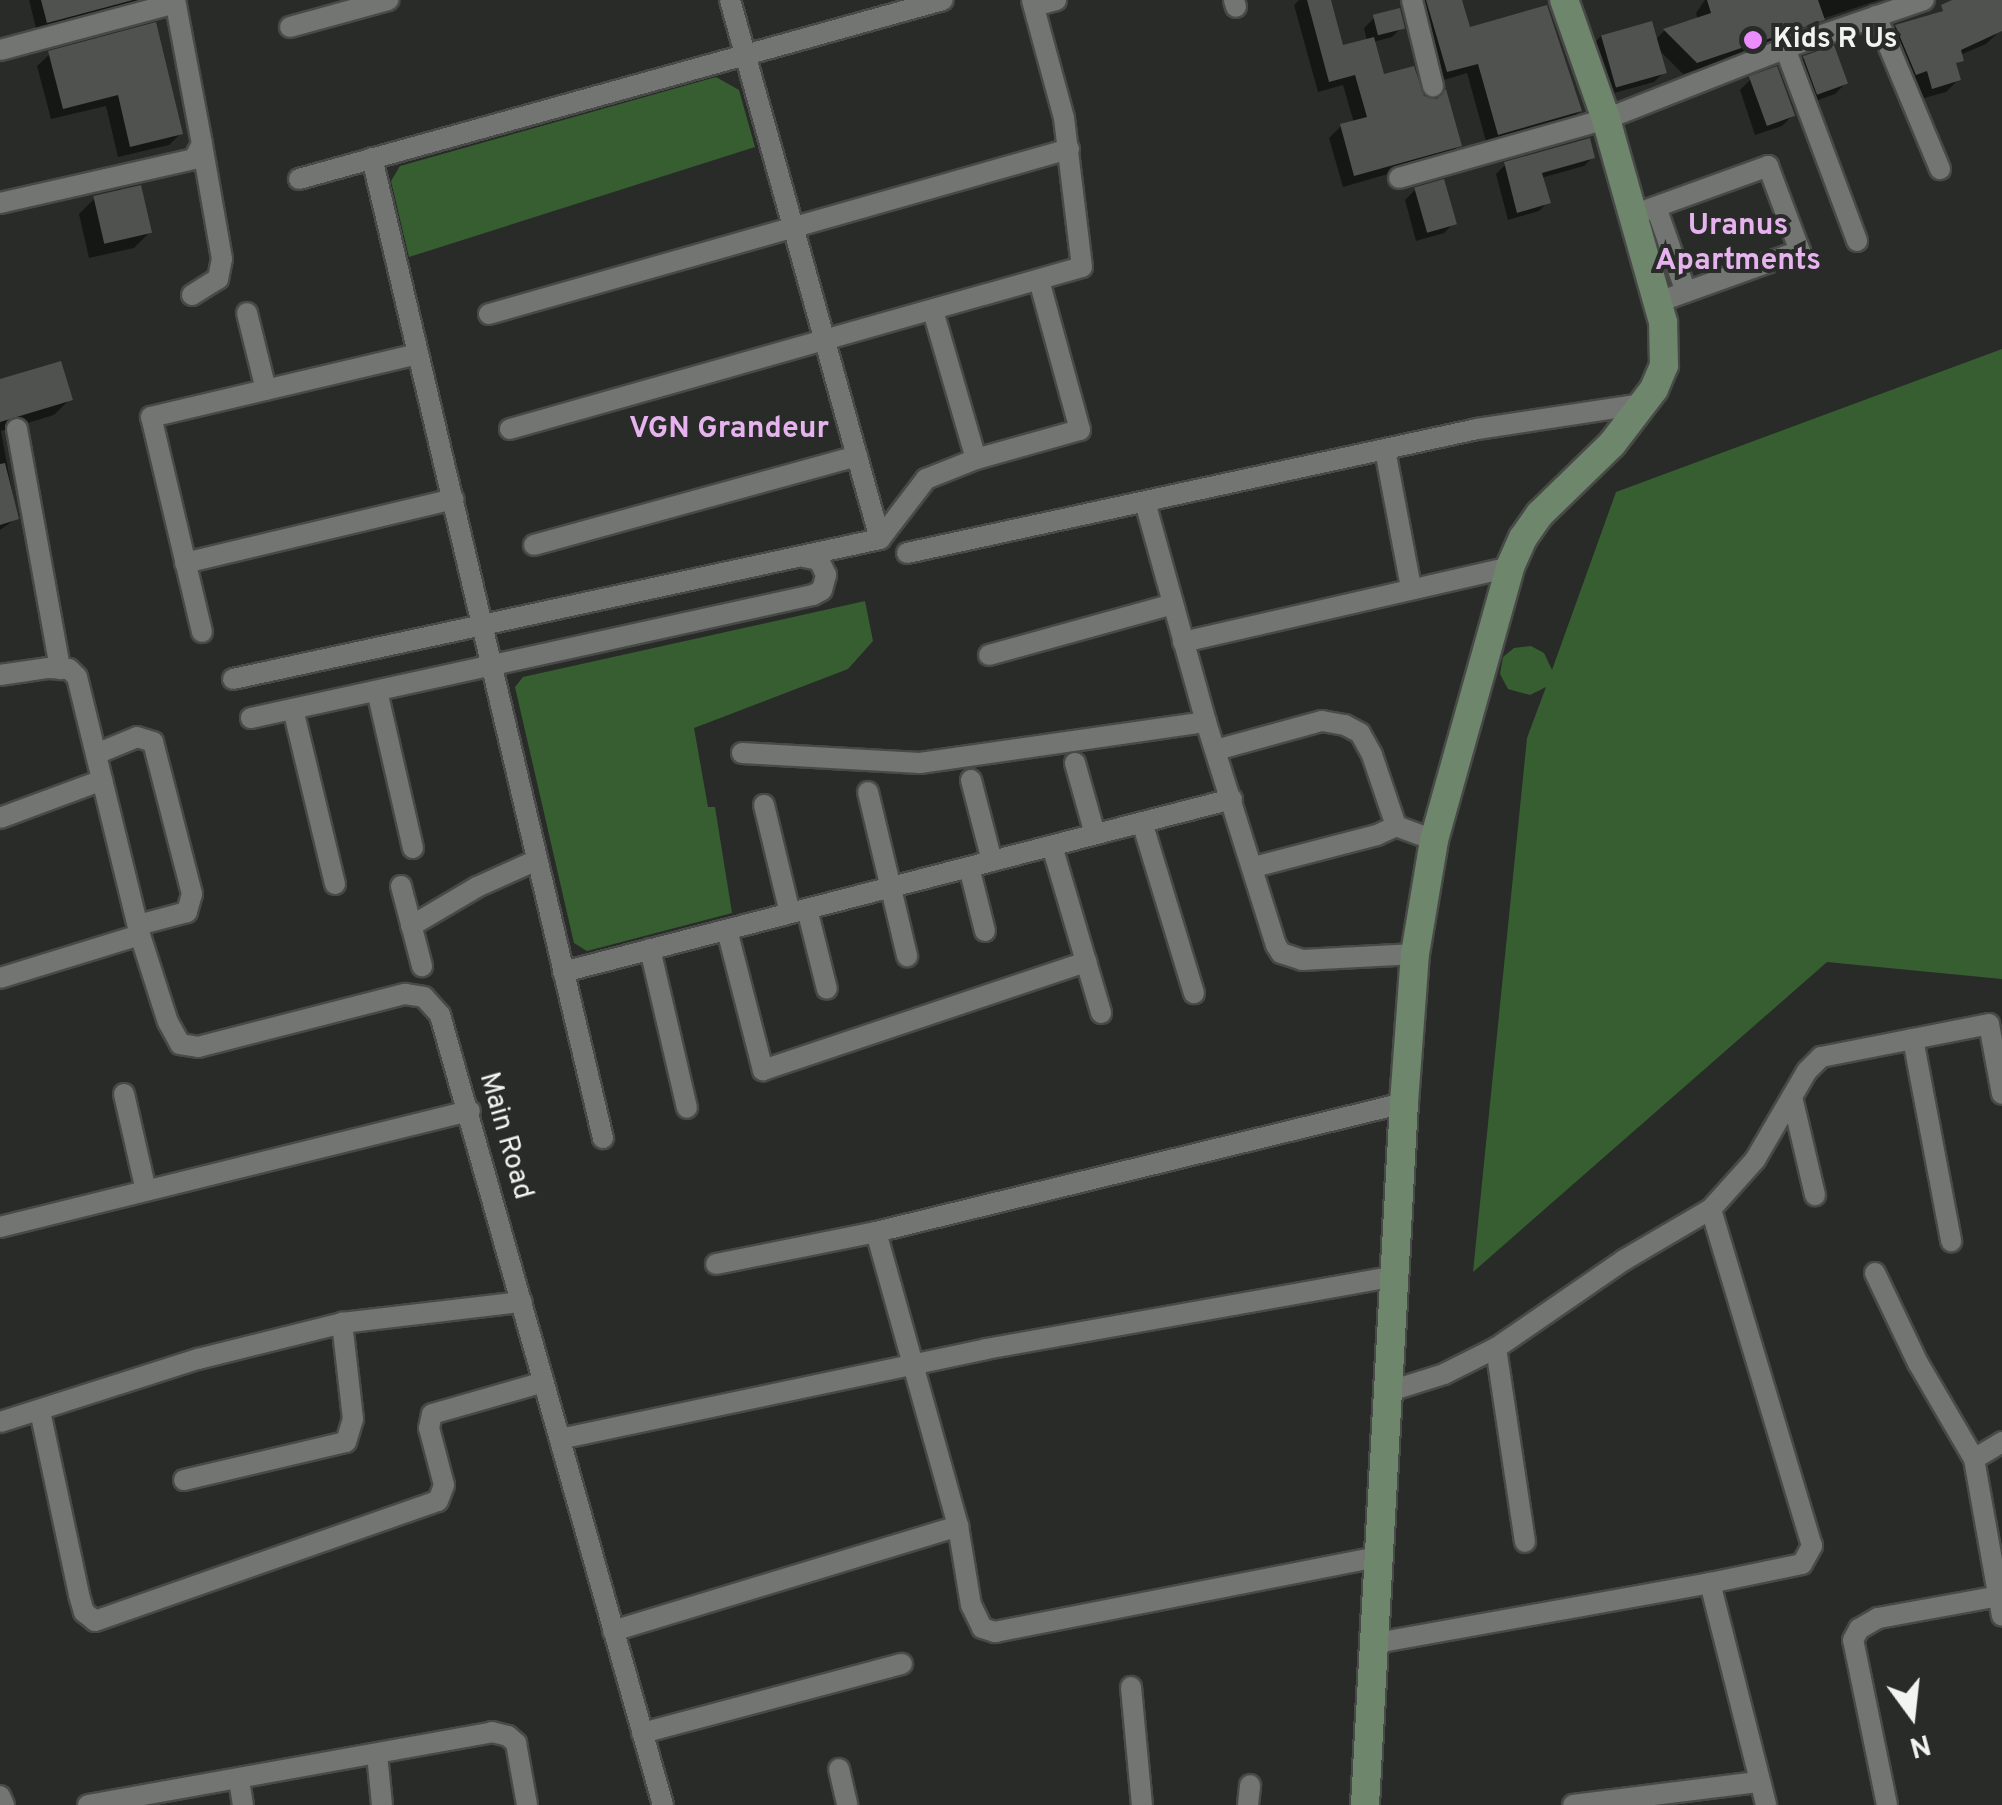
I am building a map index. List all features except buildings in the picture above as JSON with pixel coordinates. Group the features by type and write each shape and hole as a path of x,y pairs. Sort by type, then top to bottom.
{"street":[{"path":"290,27 388,0"},
{"path":"730,0 880,539"},
{"path":"299,179 943,0"},
{"path":"510,430 1082,267 1068,149 1033,3 1056,0"},
{"path":"1412,0 1433,86"},
{"path":"1564,0 1644,211 1686,292"},
{"path":"1399,178 1606,119 1784,48 1924,0"},
{"path":"0,50 175,1 222,258 218,279 192,294"},
{"path":"1876,16 1940,169"},
{"path":"1784,48 1857,241"},
{"path":"0,203 183,164 194,159 202,144"},
{"path":"490,314 1068,149"},
{"path":"372,158 602,1138"},
{"path":"1644,211 1768,166 1800,251 1658,302"},
{"path":"1365,1805 1404,1103 1415,954 1434,840 1510,567 1540,514 1612,444 1643,404 1664,365 1666,346 1644,211"},
{"path":"234,679 880,539 926,478 976,459 1080,430 1040,280"},
{"path":"934,311 976,459"},
{"path":"247,313 266,390"},
{"path":"202,632 151,417 418,354"},
{"path":"907,553 1477,429 1643,404"},
{"path":"0,675 60,668 18,429"},
{"path":"1385,450 1411,588"},
{"path":"534,545 856,456"},
{"path":"185,563 453,499"},
{"path":"1146,502 1182,642 1276,946 1287,956 1302,960 1415,954"},
{"path":"251,718 822,590 826,575 819,560 796,558"},
{"path":"1182,642 1510,567"},
{"path":"990,655 1172,604"},
{"name":"Main Road","path":"60,668 78,677 140,930 174,1036 180,1044 198,1048 405,994 424,997 440,1015 662,1805"},
{"path":"377,690 413,848"},
{"path":"293,709 335,884"},
{"path":"1216,750 1322,721 1345,725 1360,734 1372,755 1396,826"},
{"path":"742,753 920,762 1206,722"},
{"path":"0,978 187,912 192,904 153,742 146,737 96,754"},
{"path":"1075,763 1095,834"},
{"path":"0,818 102,780"},
{"path":"971,780 992,861"},
{"path":"868,792 907,956"},
{"path":"564,972 1232,800"},
{"path":"764,805 827,989"},
{"path":"1142,822 1194,993"},
{"path":"1254,867 1377,836 1396,826 1434,840"},
{"path":"1052,846 1101,1013"},
{"path":"411,926 465,893 537,860"},
{"path":"969,867 985,931"},
{"path":"401,886 422,966"},
{"path":"727,930 763,1070 1086,962"},
{"path":"650,950 687,1108"},
{"path":"1387,1392 1444,1374 1496,1348 1624,1260 1711,1208 1755,1160 1806,1071 1821,1057 1989,1024 2002,1094"},
{"path":"1912,1038 1951,1241"},
{"path":"124,1094 146,1191"},
{"path":"1792,1097 1815,1195"},
{"path":"716,1264 876,1232 1404,1103"},
{"path":"0,1227 470,1111"},
{"path":"1371,1644 1802,1564 1812,1546 1711,1208"},
{"path":"876,1232 917,1367 958,1526 975,1619 995,1632 1378,1557"},
{"path":"1875,1272 1918,1364 1974,1459 1996,1546 2000,1606 1878,1618 1858,1628 1853,1640 1886,1805"},
{"path":"560,1440 1196,1308 1396,1276"},
{"path":"0,1422 198,1360 342,1323 522,1302"},
{"path":"184,1480 346,1442 353,1420 342,1323"},
{"path":"1496,1348 1525,1542"},
{"path":"40,1411 79,1595 84,1612 95,1620 438,1502 444,1484 430,1428 432,1414 544,1382"},
{"path":"1974,1459 2002,1442"},
{"path":"614,1631 958,1526"},
{"path":"1710,1583 1766,1805"},
{"path":"642,1733 902,1664"},
{"path":"1131,1687 1142,1805"},
{"path":"88,1805 492,1732 508,1736 520,1756 526,1805"},
{"path":"377,1754 382,1805"},
{"path":"838,1769 842,1804"},
{"path":"239,1780 243,1805"},
{"path":"1572,1805 1758,1782"},
{"path":"0,1796 4,1805"}],"green space":[{"path":"716,77 739,90 755,147 409,257 391,181 400,166"},
{"path":"2002,349 2002,979 1827,962 1473,1272 1527,738 1546,687 1530,695 1508,689 1500,674 1503,657 1514,648 1531,646 1544,653 1552,670 1616,492"},
{"path":"865,601 873,641 848,669 694,728 708,807 715,807 732,913 587,951 574,943 515,687 523,677"}],"place":[{"name":"Kids R Us","path":"1753,40"}],"district":[{"name":"Uranus Apartments","path":"1738,244"},
{"name":"VGN Grandeur","path":"729,430"}]}
